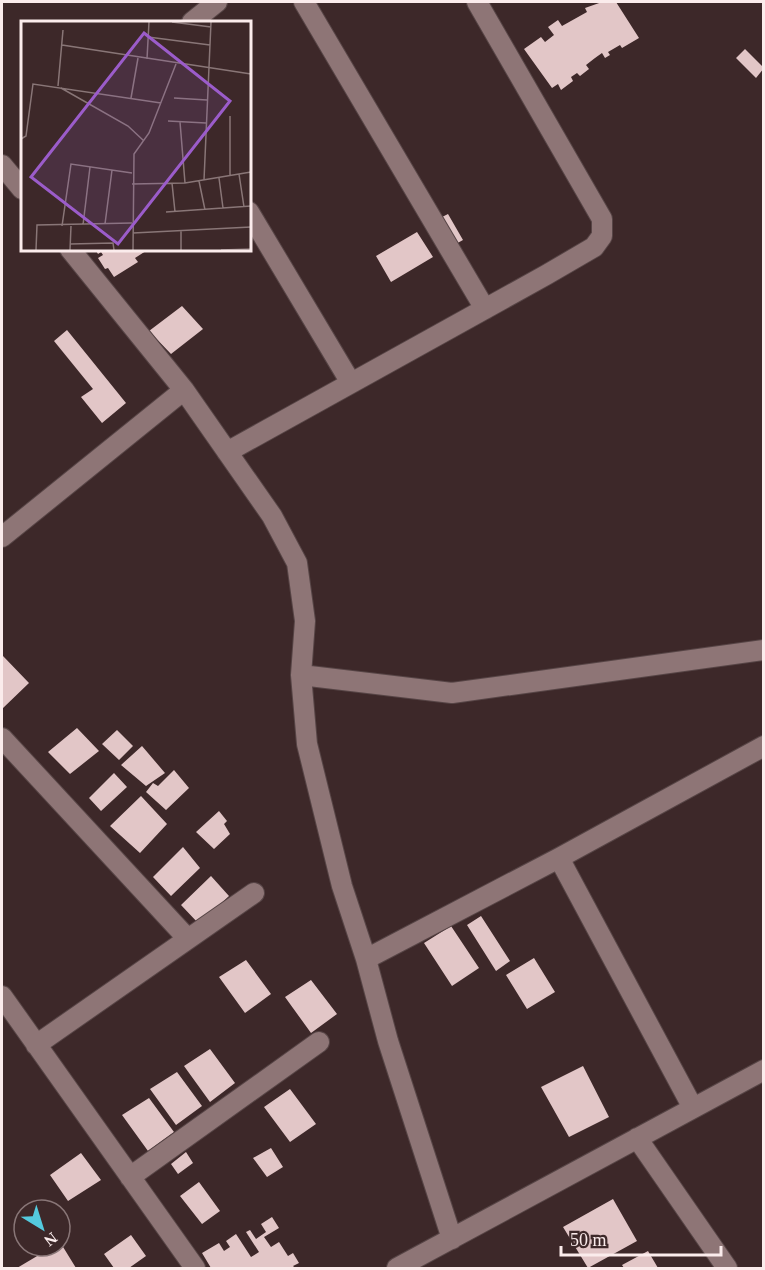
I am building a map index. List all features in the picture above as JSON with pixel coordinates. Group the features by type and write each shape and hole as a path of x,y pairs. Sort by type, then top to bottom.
{"street":[{"path":"193,21 217,2"},
{"path":"304,2 485,309"},
{"path":"227,452 594,247 602,236 602,219 477,2"},
{"path":"250,214 351,383"},
{"path":"71,250 184,390 272,516 297,563 305,621 302,675 307,744 342,886 452,1239"},
{"path":"2,537 184,390"},
{"path":"302,675 452,693 764,650"},
{"path":"2,738 188,939"},
{"path":"366,959 559,858 764,746"},
{"path":"559,858 693,1108"},
{"path":"36,1045 254,893"},
{"path":"2,996 195,1269"},
{"path":"130,1177 319,1042"},
{"path":"397,1269 764,1070"},
{"path":"637,1138 725,1268"}],"building":[{"path":"602,2 616,2 639,38 622,48 620,45 608,52 610,55 605,58 602,53 586,65 589,69 580,76 577,73 571,77 573,81 561,90 558,84 552,88 524,49 541,37 545,42 554,35 548,27 558,20 562,26 587,12 585,8"},
{"path":"745,49 764,68 756,78 736,58"},
{"path":"448,214 463,240 454,245 438,219"},
{"path":"417,232 433,257 391,282 376,256"},
{"path":"96,250 147,250 135,258 138,262 114,277 98,258 103,255 101,252 98,254"},
{"path":"182,306 203,329 171,354 149,331"},
{"path":"67,330 126,403 102,423 81,397 93,389 54,341"},
{"path":"3,656 29,683 2,709 2,658"},
{"path":"77,728 99,751 70,774 48,752"},
{"path":"117,730 133,746 119,760 102,744"},
{"path":"142,746 165,773 146,786 121,765"},
{"path":"174,770 189,788 166,810 146,792 153,783 158,786"},
{"path":"114,773 127,787 101,811 89,798"},
{"path":"141,796 167,824 140,853 110,826"},
{"path":"219,811 227,821 224,824 230,834 214,849 196,832"},
{"path":"183,847 200,868 171,896 153,877"},
{"path":"211,876 229,896 199,924 181,905"},
{"path":"481,916 510,961 496,971 467,925"},
{"path":"451,926 479,968 452,986 424,943"},
{"path":"534,958 555,992 527,1009 506,975"},
{"path":"246,960 271,994 245,1013 219,977"},
{"path":"311,980 337,1014 311,1033 285,997"},
{"path":"210,1049 235,1083 210,1102 184,1066"},
{"path":"583,1066 609,1117 569,1137 541,1087"},
{"path":"177,1072 202,1106 176,1125 150,1089"},
{"path":"290,1089 316,1124 290,1142 264,1107"},
{"path":"149,1098 174,1132 148,1151 122,1115"},
{"path":"271,1148 283,1167 267,1177 253,1158"},
{"path":"186,1152 193,1163 178,1174 171,1164"},
{"path":"81,1153 101,1180 72,1198 66,1198 50,1175"},
{"path":"199,1182 220,1211 202,1224 180,1196"},
{"path":"613,1199 637,1241 588,1268 563,1227"},
{"path":"272,1217 279,1228 264,1237 271,1247 279,1242 288,1256 293,1253 299,1263 293,1266 295,1268 211,1268 202,1253 219,1243 224,1251 230,1247 226,1241 236,1234 251,1257 259,1252 246,1232 250,1230 256,1239 266,1232 261,1224"},
{"path":"131,1235 146,1256 129,1268 114,1268 104,1254"},
{"path":"648,1251 658,1268 624,1268 622,1265"},
{"path":"34,1258 70,1258 76,1268 17,1268"}]}
